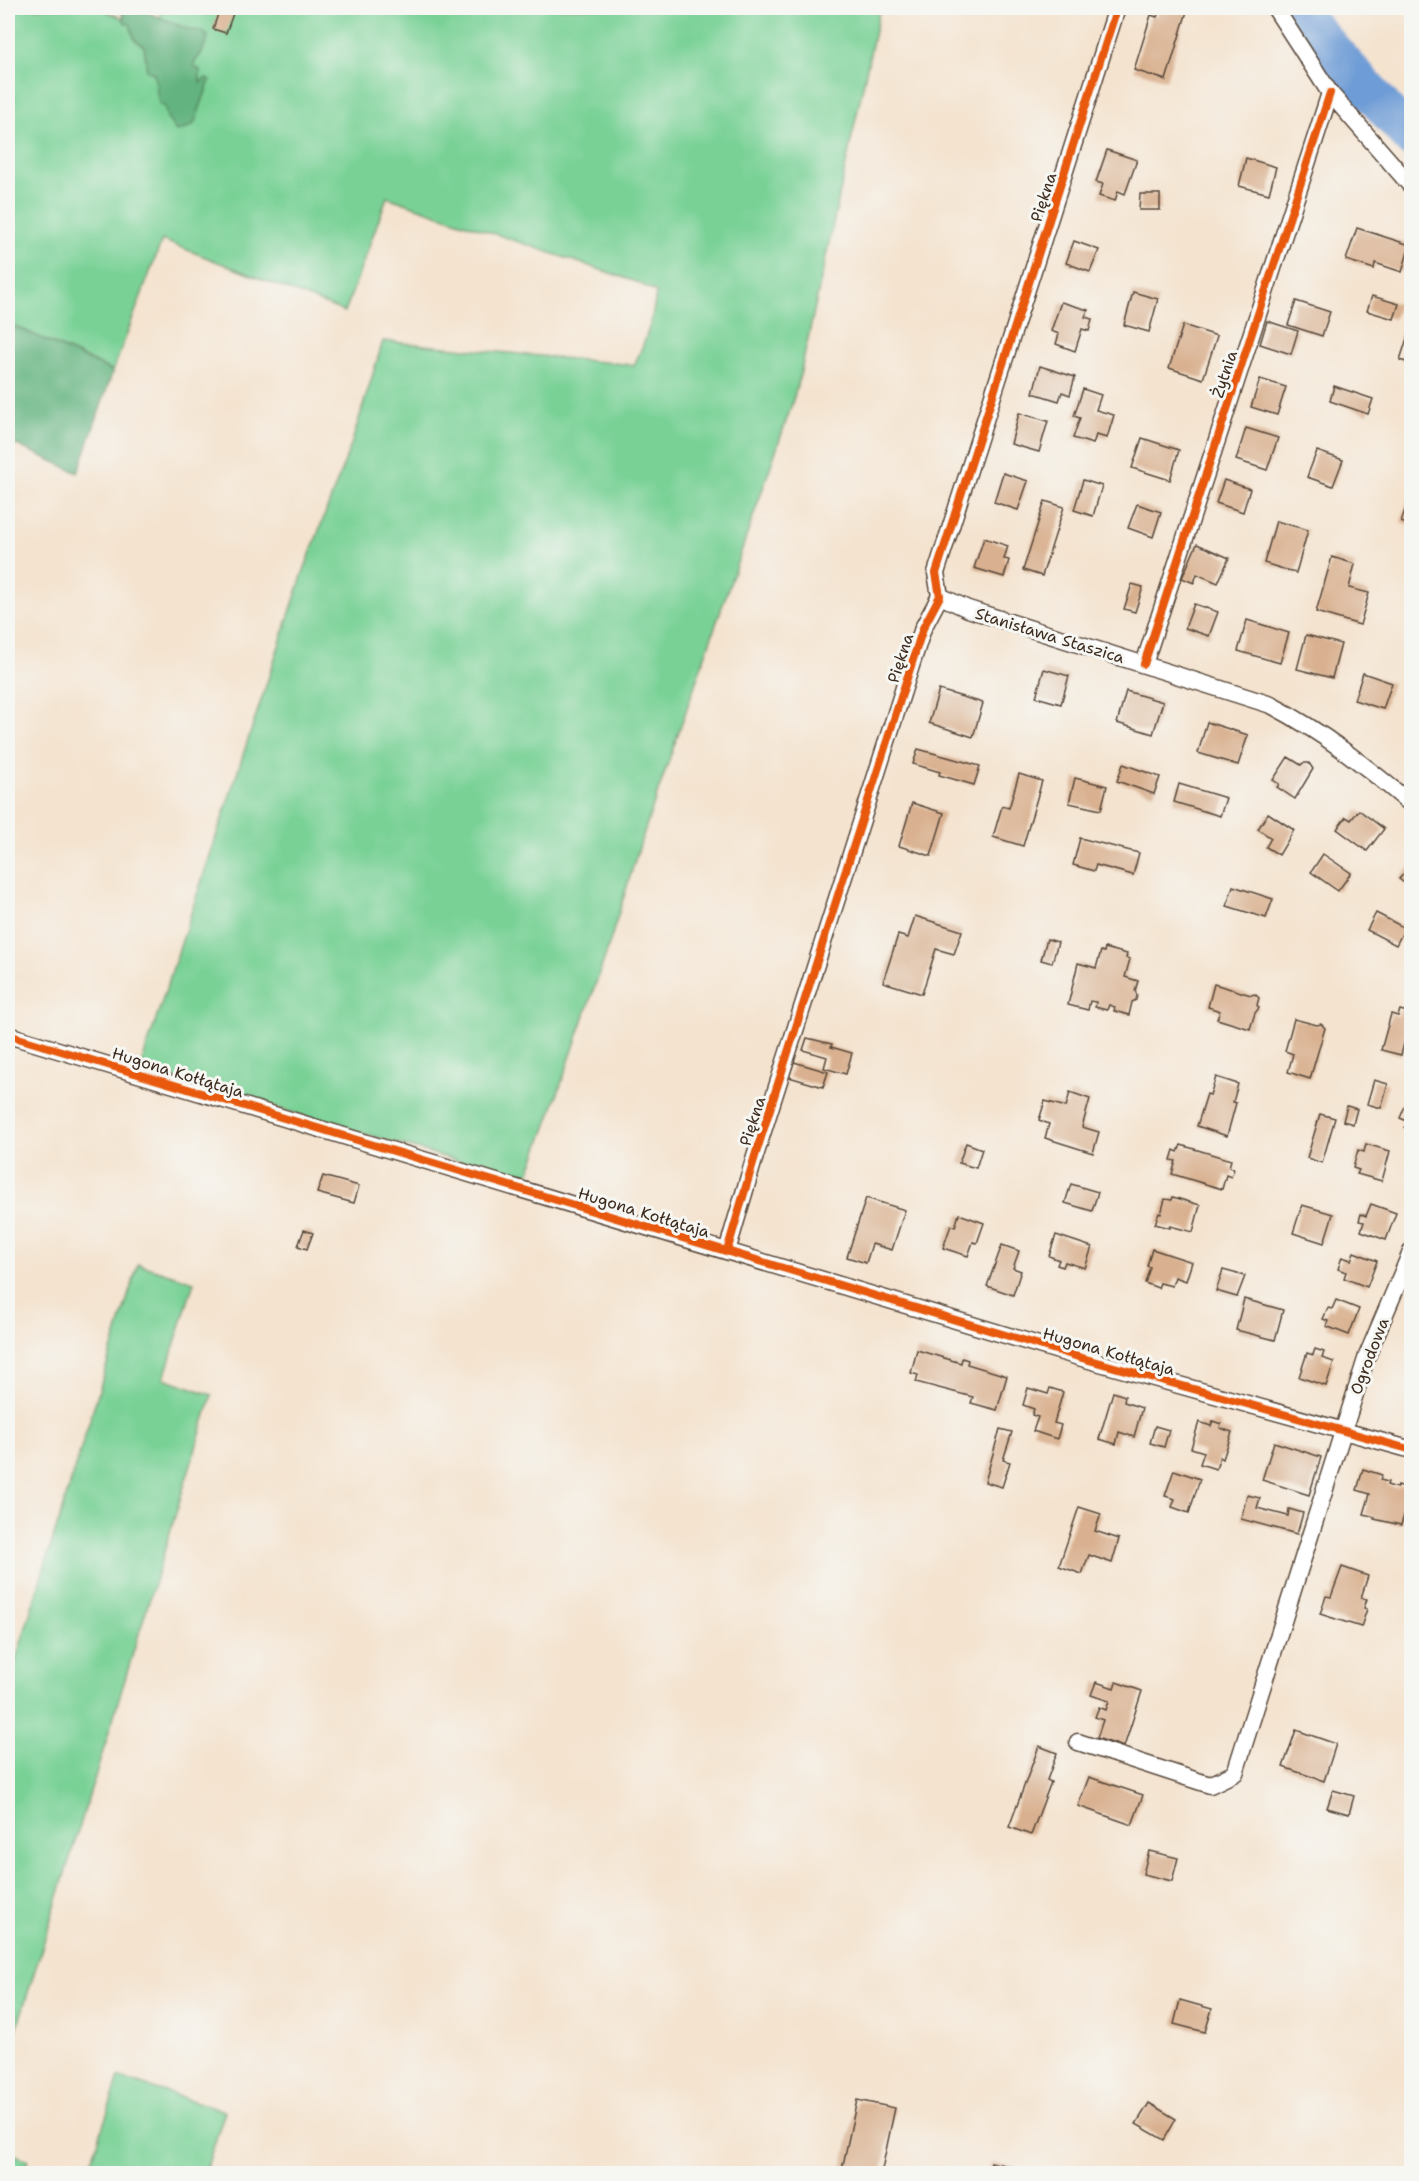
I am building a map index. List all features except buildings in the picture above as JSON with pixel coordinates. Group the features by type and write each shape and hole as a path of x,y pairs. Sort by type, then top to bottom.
{"street":[{"name":"Piękna","path":"727,1251 755,1156 923,628 940,596 936,573 1117,8"},
{"path":"1275,8 1330,93 1412,187"},
{"name":"Żytnia","path":"1144,664 1330,93"},
{"name":"Stanisława Staszica","path":"940,596 968,609 1271,705 1299,719 1333,742 1364,764 1412,805"},
{"name":"Hugona Kołłątaja","path":"8,1035 727,1251 790,1272 1082,1358 1412,1450"},
{"name":"Ogrodowa","path":"1342,1430 1367,1356 1412,1250"},
{"path":"1078,1742 1210,1785 1235,1773 1342,1430"}],"green space":[{"path":"8,8 100,8 201,54 208,37 158,18 164,8 880,8 799,380 790,410 641,841 607,951 526,1181 140,1068 303,573 352,442 383,341 634,365 648,330 656,292 639,283 387,197 345,312 162,240 113,371 8,323"},
{"path":"129,8 138,8 187,29 204,32 208,37 194,66 200,70 200,83 206,78 210,80 194,124 185,129 176,131 167,118 165,107 159,103 154,73 147,71 144,46 136,40 130,24 125,23 122,12"},
{"path":"8,323 113,371 78,473 8,441"},
{"path":"138,1264 194,1282 164,1378 212,1395 8,2057 8,1685"},
{"path":"119,2077 225,2111 205,2173 88,2173"},
{"path":"8,2152 28,2160 23,2173 8,2173"}],"waterway":[{"path":"1300,8 1304,18 1412,139"}],"cycle path":[{"path":"727,1251 755,1156 923,628 940,596 936,573 1117,8"},
{"path":"1144,664 1330,93"},
{"path":"8,1035 1082,1358 1412,1450"}]}
